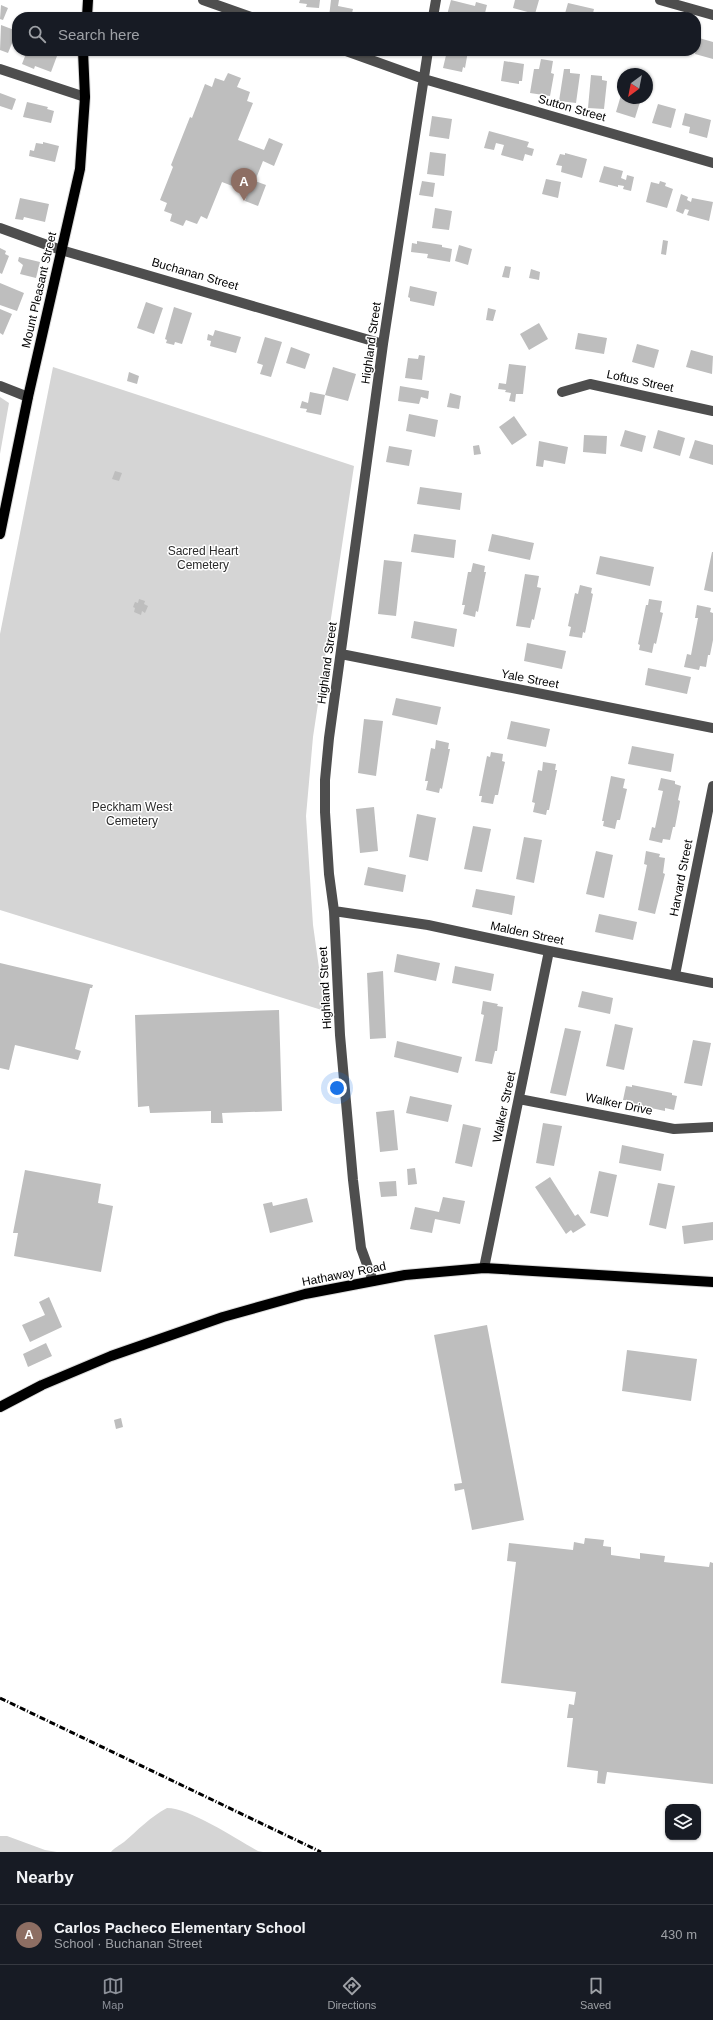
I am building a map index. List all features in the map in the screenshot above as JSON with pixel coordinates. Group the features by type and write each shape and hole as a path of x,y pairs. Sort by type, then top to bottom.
{"main road":[{"path":"87,12 88,0"},
{"name":"Mount Pleasant Street","path":"0,534 28,397 80,169 86,97 83,56"},
{"name":"Hathaway Road","path":"0,1407 77,1370 168,1335 275,1302 373,1281 444,1270 484,1268 713,1282"}],"street":[{"path":"203,0 237,12"},
{"path":"435,12 436,0"},
{"path":"660,0 713,15"},
{"name":"Sutton Street","path":"360,56 424,79 713,163"},
{"name":"Highland Street","path":"373,1281 361,1248 352,1180 338,1005 334,911 327,843 325,780 329,738 383,344 427,56"},
{"path":"0,69 86,97"},
{"name":"Buchanan Street","path":"0,228 61,250 383,344"},
{"name":"Loftus Street","path":"562,392 590,384 713,411"},
{"path":"0,386 28,397"},
{"name":"Yale Street","path":"341,654 713,728"},
{"name":"Harvard Street","path":"675,975 713,786"},
{"name":"Malden Street","path":"334,911 428,925 549,951 713,983"},
{"name":"Walker Street","path":"484,1268 549,951"},
{"name":"Walker Drive","path":"519,1099 674,1129 713,1127"}],"green space":[{"path":"53,367 354,466 313,737 306,816 313,925 325,1011 0,910 0,634"},
{"path":"0,397 9,403 0,454"},
{"path":"167,1808 177,1809 200,1818 258,1851 263,1852 111,1852"},
{"path":"0,1836 7,1836 45,1850 57,1852 0,1852"}],"building":[{"path":"300,0 320,0 319,8 306,7 307,4 299,3"},
{"path":"331,0 339,0 338,6 353,9 352,12 330,12"},
{"path":"451,0 475,6 476,2 487,5 485,12 448,12"},
{"path":"515,0 539,0 536,12 528,12 513,8"},
{"path":"568,3 594,9 593,12 565,12"},
{"path":"1,5 8,8 3,20 0,19"},
{"path":"1,25 12,29 12,43 8,53 0,50"},
{"path":"701,39 713,42 713,59 701,56"},
{"path":"25,56 57,56 51,72 35,66 34,69 22,64"},
{"path":"446,56 467,56 465,68 463,67 462,72 443,68"},
{"path":"541,59 553,61 551,73 554,74 550,96 530,93 534,69 539,69"},
{"path":"504,61 524,64 522,81 519,81 519,84 501,81"},
{"path":"564,69 570,69 570,73 580,74 576,103 559,101"},
{"path":"228,73 241,78 237,87 250,92 247,101 253,103 238,140 264,150 269,138 283,144 274,166 263,161 255,181 266,185 258,206 245,201 248,192 222,182 207,219 201,216 197,224 186,220 183,226 170,221 172,214 164,211 167,203 160,200 173,167 171,165 205,84 212,87 215,78 224,81"},
{"path":"591,75 602,76 602,80 607,81 604,109 588,108"},
{"path":"0,93 16,99 12,110 0,106"},
{"path":"27,102 48,107 47,109 54,111 51,123 23,117"},
{"path":"618,104 639,104 635,118 616,112"},
{"path":"658,104 676,109 671,128 652,123"},
{"path":"685,113 711,120 707,138 689,133 690,127 682,125"},
{"path":"432,116 452,119 449,139 429,136"},
{"path":"489,131 529,142 527,147 534,149 532,156 525,154 523,161 501,155 504,145 496,143 494,150 484,148"},
{"path":"43,142 59,146 55,162 29,156 30,150 34,151 36,143 43,144"},
{"path":"430,152 446,154 444,176 427,174"},
{"path":"565,153 587,159 582,178 561,172 562,166 556,165 560,154 565,155"},
{"path":"604,166 623,171 621,178 626,180 627,175 634,177 631,191 623,189 624,186 618,185 618,187 599,182"},
{"path":"546,179 561,182 558,198 542,194"},
{"path":"422,181 435,183 433,197 419,195"},
{"path":"660,181 666,183 665,186 673,189 667,208 646,202 651,182 659,184"},
{"path":"681,194 688,197 687,200 691,202 692,198 713,202 709,221 687,215 689,210 685,209 683,214 676,211"},
{"path":"20,198 49,204 45,222 24,217 23,220 15,219"},
{"path":"435,208 452,211 449,230 432,228"},
{"path":"663,240 668,241 666,255 661,254"},
{"path":"417,241 442,245 442,247 452,249 450,262 427,258 428,254 411,252 412,243 417,244"},
{"path":"459,245 472,249 468,265 455,261"},
{"path":"0,248 6,251 5,254 9,256 2,274 0,273"},
{"path":"19,257 40,262 36,278 20,274 23,265 18,261"},
{"path":"505,266 511,267 509,278 502,277"},
{"path":"531,269 540,272 539,280 529,278"},
{"path":"0,283 24,293 17,311 0,305"},
{"path":"410,286 437,292 434,306 410,301 410,298 408,297"},
{"path":"146,302 163,308 154,334 137,328"},
{"path":"174,307 192,313 182,344 175,342 174,345 166,343 167,340 165,339"},
{"path":"488,308 496,310 493,321 486,320"},
{"path":"0,309 12,314 3,335 0,333"},
{"path":"539,323 548,339 529,350 520,334"},
{"path":"215,330 241,337 236,353 210,346 211,341 207,340 208,334 213,336"},
{"path":"578,333 607,338 604,354 575,349"},
{"path":"265,337 282,342 271,377 260,374 263,365 257,363"},
{"path":"637,344 659,350 654,368 632,362"},
{"path":"291,347 310,354 305,369 286,363"},
{"path":"691,350 713,356 712,374 686,367"},
{"path":"419,355 425,356 422,380 405,378 408,358 418,359"},
{"path":"509,364 526,366 523,394 516,394 515,402 509,401 511,393 505,392 506,390 498,389 499,383 506,384"},
{"path":"333,367 356,374 348,401 325,395"},
{"path":"129,372 139,376 137,384 127,381"},
{"path":"400,386 429,391 428,399 421,397 419,404 398,401"},
{"path":"310,392 325,395 321,415 306,412 307,409 300,408 302,401 308,403"},
{"path":"450,393 461,396 459,409 447,407"},
{"path":"409,414 438,420 435,437 406,431"},
{"path":"514,416 527,435 512,445 499,427"},
{"path":"625,430 646,436 642,452 620,446"},
{"path":"658,430 685,438 680,456 653,448"},
{"path":"584,435 607,436 606,454 583,452"},
{"path":"695,440 713,445 713,465 689,458"},
{"path":"539,441 568,447 565,464 544,460 543,467 536,466"},
{"path":"479,445 481,454 474,455 473,446"},
{"path":"389,446 412,450 409,466 386,462"},
{"path":"115,471 122,473 119,481 112,479"},
{"path":"420,487 462,493 460,510 417,504"},
{"path":"414,534 456,540 454,558 411,552"},
{"path":"492,534 534,543 530,560 488,551"},
{"path":"713,552 713,592 704,590"},
{"path":"600,556 654,567 650,586 596,574"},
{"path":"384,560 402,562 396,616 378,614"},
{"path":"473,563 485,566 484,572 486,572 478,612 476,611 475,617 463,614 465,605 462,605 468,572 471,572"},
{"path":"525,574 539,576 537,587 541,588 534,620 532,619 530,628 516,626"},
{"path":"580,585 592,588 591,593 593,594 585,633 583,632 582,638 569,636 571,627 568,626 575,593 578,594"},
{"path":"139,599 145,601 144,604 148,606 145,613 142,611 141,615 134,612 135,608 133,607 135,602 138,603"},
{"path":"649,599 662,601 660,612 663,613 656,644 654,643 652,653 639,650 640,645 638,644 646,605 648,605"},
{"path":"697,605 711,608 710,612 713,613 713,640 710,655 708,655 706,667 700,666 699,670 684,667 687,654 691,655 698,618 695,618"},
{"path":"414,621 457,629 454,647 411,638"},
{"path":"527,643 566,651 562,669 524,661"},
{"path":"648,668 691,677 687,694 645,685"},
{"path":"396,698 441,707 437,725 392,715"},
{"path":"364,719 383,721 376,776 358,773"},
{"path":"511,721 550,729 546,747 507,739"},
{"path":"436,740 449,743 448,749 450,749 442,789 440,788 439,793 426,790 428,781 425,781 431,748 435,749"},
{"path":"632,746 674,754 671,772 628,764"},
{"path":"491,752 503,754 502,761 505,762 498,795 495,795 493,804 481,802 482,796 479,796 487,756 490,757"},
{"path":"543,762 556,764 555,770 557,770 549,810 547,810 546,815 533,812 535,803 532,802 538,770 542,771"},
{"path":"611,776 625,779 623,788 627,789 620,820 617,820 615,829 603,826 604,821 602,821"},
{"path":"661,778 675,781 675,784 681,786 675,827 673,827 670,840 663,839 662,843 649,840 652,827 655,828 663,791 658,790"},
{"path":"374,807 378,851 360,853 356,809"},
{"path":"417,814 436,818 428,861 409,857"},
{"path":"473,826 491,829 482,872 464,869"},
{"path":"524,837 542,840 534,883 516,879"},
{"path":"596,851 613,855 604,898 586,894"},
{"path":"646,851 660,854 659,857 665,858 663,873 665,874 655,914 638,910 647,865 644,864"},
{"path":"368,867 406,875 403,892 364,885"},
{"path":"476,889 515,896 512,915 472,907"},
{"path":"599,914 637,922 633,940 595,932"},
{"path":"397,954 440,963 436,981 394,972"},
{"path":"0,963 93,985 92,988 90,988 75,1049 81,1051 78,1060 15,1045 9,1070 0,1068"},
{"path":"455,966 494,974 491,991 452,983"},
{"path":"383,971 386,1038 370,1039 367,973"},
{"path":"582,991 613,998 610,1014 578,1007"},
{"path":"483,1001 498,1004 497,1006 503,1007 497,1051 495,1051 492,1064 475,1061 484,1015 481,1014"},
{"path":"279,1010 282,1111 222,1113 223,1123 211,1123 211,1111 150,1113 149,1106 138,1107 135,1015"},
{"path":"615,1024 633,1028 624,1070 606,1066"},
{"path":"565,1028 581,1031 566,1096 550,1093"},
{"path":"693,1040 711,1043 702,1086 684,1083"},
{"path":"397,1041 462,1057 458,1073 394,1057"},
{"path":"632,1085 672,1093 672,1095 677,1096 674,1110 665,1108 665,1111 632,1104 633,1101 623,1100 626,1086 632,1087"},
{"path":"410,1096 452,1105 448,1122 406,1113"},
{"path":"394,1110 398,1150 380,1152 376,1112"},
{"path":"543,1123 562,1126 554,1166 536,1163"},
{"path":"463,1124 481,1128 472,1167 455,1163"},
{"path":"622,1145 664,1154 661,1171 619,1163"},
{"path":"415,1168 417,1184 408,1185 407,1169"},
{"path":"25,1170 101,1184 98,1203 113,1206 101,1272 14,1256 18,1233 13,1233"},
{"path":"599,1171 617,1175 608,1217 590,1213"},
{"path":"550,1177 575,1216 578,1214 586,1225 573,1233 571,1230 566,1234 535,1187"},
{"path":"396,1181 397,1196 381,1197 379,1182"},
{"path":"658,1183 675,1186 666,1229 649,1225"},
{"path":"443,1197 465,1201 460,1224 435,1219 432,1233 410,1229 415,1207 439,1212"},
{"path":"307,1198 313,1222 270,1233 263,1204 272,1202 273,1206"},
{"path":"713,1222 713,1240 684,1244 682,1226"},
{"path":"49,1297 62,1327 30,1342 22,1325 45,1315 39,1302"},
{"path":"487,1325 524,1520 472,1530 464,1489 455,1491 454,1484 462,1483 434,1335"},
{"path":"46,1343 52,1356 28,1367 23,1354"},
{"path":"627,1350 697,1359 691,1401 622,1391"},
{"path":"121,1418 123,1427 116,1429 114,1420"},
{"path":"585,1538 604,1540 603,1546 611,1547 611,1555 640,1559 640,1553 665,1556 664,1562 709,1567 710,1562 713,1563 713,1784 607,1772 605,1784 597,1783 598,1771 567,1767 573,1718 567,1718 569,1704 574,1705 576,1692 501,1683 516,1562 507,1561 509,1543 573,1550 574,1542 584,1544"}],"railway":[{"path":"0,1698 321,1852"}],"place":[{"name":"Carlos Pacheco Elementary School","path":"244,201"}],"park label":[{"name":"Sacred Heart Cemetery","path":"203,558"},
{"name":"Peckham West Cemetery","path":"132,814"}]}
